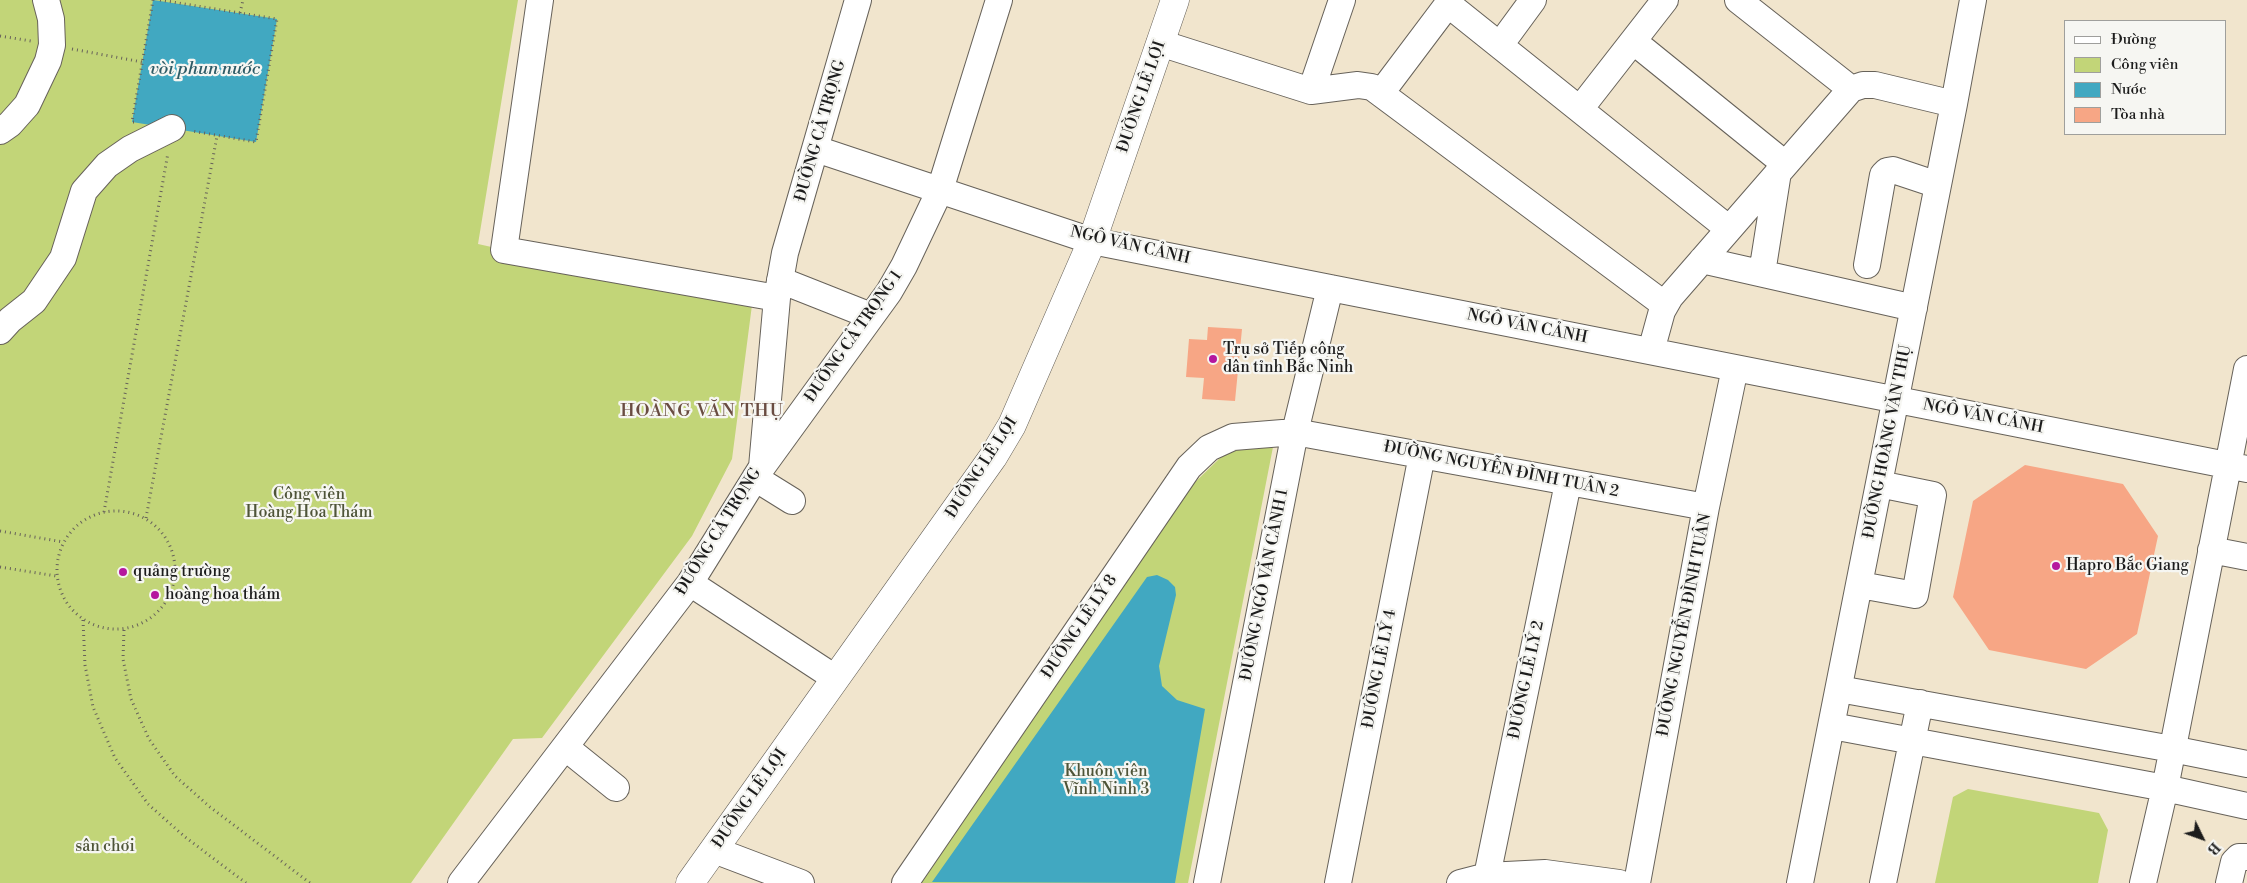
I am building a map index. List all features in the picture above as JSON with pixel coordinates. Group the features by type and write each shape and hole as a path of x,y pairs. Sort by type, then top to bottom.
{"main road":[{"name":"ĐƯỜNG LÊ LỢI","path":"690,883 993,457 1012,425 1092,241 1175,0"}],"street":[{"path":"0,131 27,105 48,61 51,19 46,0"},
{"path":"540,0 504,250 778,289 872,316"},
{"name":"ĐƯỜNG CẢ TRỌNG","path":"461,883 690,582 758,473 778,289 785,253 858,0"},
{"name":"ĐƯỜNG CẢ TRỌNG 1","path":"758,473 872,316 904,266 940,190 999,0"},
{"path":"1311,91 1342,0"},
{"path":"1500,46 1533,0"},
{"path":"1580,109 1665,0"},
{"path":"1738,0 1851,89"},
{"name":"ĐƯỜNG HOÀNG VĂN THỤ","path":"1800,883 1860,585 1973,0"},
{"path":"1380,93 1450,2 1500,46 1729,229"},
{"path":"1633,41 1782,168"},
{"path":"1160,43 1311,91 1358,85 1372,87 1665,304"},
{"path":"1651,351 1665,304 1851,89 1863,85 1875,85 1954,104"},
{"path":"0,331 10,320 34,301 63,258 84,191 107,165 130,150 172,128"},
{"name":"NGÔ VĂN CẢNH","path":"816,149 1092,241 2237,467"},
{"path":"1762,274 1782,168"},
{"path":"1867,265 1883,176 1887,170 1893,170 1938,185"},
{"path":"1702,260 1914,308"},
{"name":"ĐƯỜNG NGÔ VĂN CẢNH 1","path":"1207,883 1295,432 1330,288"},
{"name":"ĐƯỜNG NGUYỄN ĐÌNH TUÂN","path":"1637,883 1706,507 1734,368"},
{"path":"2144,883 2165,788 2211,550 2237,467 2247,369"},
{"name":"ĐƯỜNG NGUYỄN ĐÌNH TUÂN 2","path":"1295,432 1568,484 1706,507"},
{"name":"ĐƯỜNG LÊ LÝ 8","path":"904,883 1189,468 1209,448 1233,437 1295,432"},
{"name":"ĐƯỜNG LÊ LÝ 4","path":"1338,883 1422,455"},
{"path":"758,473 792,500"},
{"name":"ĐƯỜNG LÊ LÝ 2","path":"1486,876 1568,484"},
{"path":"1860,585 1915,595 1933,495 1879,484"},
{"path":"2211,550 2247,557"},
{"path":"690,582 835,678"},
{"path":"1839,689 2247,764"},
{"path":"1883,883 1920,703"},
{"path":"1832,726 2165,788 2247,806"},
{"path":"565,746 616,788"},
{"path":"714,850 801,883"},
{"path":"2229,883 2234,862 2238,857 2247,857"},
{"path":"1460,883 1486,876 1545,873 1618,883"}],"path":[{"path":"153,0 132,122 256,142 276,19 185,2 160,0"},
{"path":"240,13 243,0"},
{"path":"104,512 172,128"},
{"path":"146,518 217,135"},
{"path":"104,512 128,512 146,518 160,530 170,546 175,564 174,584 166,603 152,618 134,628 124,630 93,626 76,616 63,600 56,576 57,560 63,542 75,526 91,516 104,512"},
{"path":"0,531 63,542"},
{"path":"0,567 56,576"},
{"path":"83,620 85,665 93,707 115,758 148,804 185,837 246,883"},
{"path":"124,630 123,659 131,700 149,739 175,776 210,807 310,883"}],"green space":[{"name":"Công viên Hoàng Hoa Thám","path":"0,0 518,0 478,244 752,305 732,459 692,536 542,738 513,739 411,883 0,883"},
{"name":"Khuôn viên Vĩnh Ninh 3","path":"1244,441 1273,447 1188,883 915,883 1187,490 1219,459"},
{"path":"1968,789 2099,813 2108,830 2098,883 1935,883 1953,797"}],"water":[{"name":"vòi phun nước","path":"153,0 277,19 256,142 132,122"},
{"name":"Khuôn viên Vĩnh Ninh 3","path":"1157,575 1168,580 1175,587 1176,595 1159,666 1162,686 1177,700 1205,709 1175,883 932,882 1147,577"}],"building":[{"name":"Trụ sở Tiếp công dân tỉnh Bắc Ninh","path":"1208,327 1242,329 1235,401 1202,399 1204,378 1186,377 1189,339 1207,340"},
{"name":"Hapro Bắc Giang","path":"2025,465 2123,484 2158,536 2137,634 2086,669 1989,650 1953,597 1973,501"}],"place":[{"name":"Trụ sở Tiếp công dân tỉnh Bắc Ninh","path":"1213,359"},
{"name":"Hapro Bắc Giang","path":"2056,566"},
{"name":"quảng trường","path":"123,572"},
{"name":"hoàng hoa thám","path":"155,595"}],"district":[{"name":"HOÀNG VĂN THỤ","path":"702,412"}],"park label":[{"name":"sân chơi","path":"105,847"}]}
